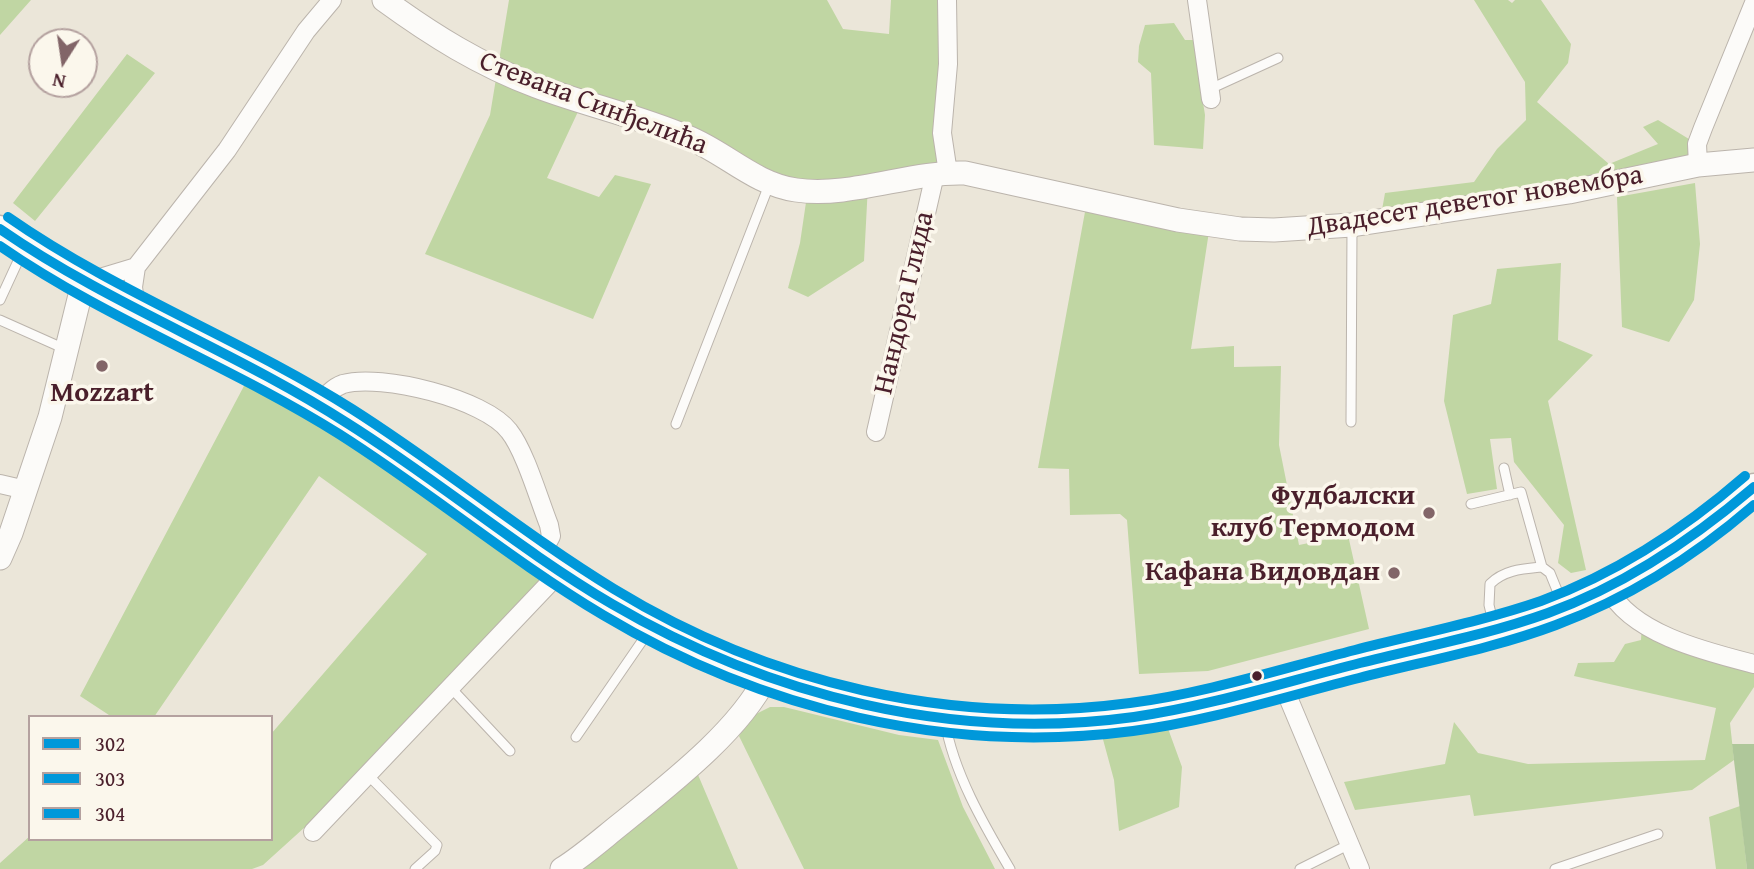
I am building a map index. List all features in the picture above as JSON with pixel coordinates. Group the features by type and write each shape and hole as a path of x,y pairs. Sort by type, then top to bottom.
{"main road":[{"path":"0,229 83,283 254,367 319,405 551,564 652,626 707,654 766,677 850,702 945,718 1022,723 1114,719 1192,706 1495,629 1563,607 1608,588 1665,556 1750,499"}],"street":[{"path":"136,309 133,287 136,267 227,150 299,41 332,0"},
{"name":"Стевана Синђелића","path":"384,0 448,45 492,67 534,85 681,134 769,183 818,191 942,174"},
{"path":"942,174 942,133 948,64 947,0"},
{"path":"1196,0 1210,94"},
{"path":"1698,165 1698,144 1703,128 1754,4"},
{"name":"Двадесет деветог новембра","path":"942,174 985,177 1167,218 1240,229 1305,230 1569,192 1698,165 1754,160"},
{"name":"Нандора Глида","path":"876,432 942,174"},
{"path":"0,558 50,417 83,283 136,267"},
{"path":"313,832 451,688 551,564 549,525 509,430 487,414 431,391 357,381 337,387 327,394 319,405"},
{"path":"0,484 26,490"},
{"path":"1608,588 1614,601 1625,611 1662,633 1694,647 1754,664"},
{"path":"562,869 693,763 749,706 766,677"},
{"path":"1282,683 1360,869"}],"lane":[{"path":"1210,94 1278,58"},
{"path":"676,424 769,183"},
{"path":"1351,422 1352,225"},
{"path":"0,300 24,247"},
{"path":"0,320 67,350"},
{"path":"1504,468 1510,495"},
{"path":"1472,504 1521,492 1542,566 1550,573 1563,607"},
{"path":"1495,629 1489,605 1490,584 1499,575 1542,566"},
{"path":"576,737 652,626"},
{"path":"451,688 510,751"},
{"path":"945,718 954,761 1010,869"},
{"path":"368,774 437,845 435,851 415,869"},
{"path":"1555,869 1658,834"},
{"path":"1300,869 1350,844"}],"green space":[{"path":"0,0 31,0 0,35"},
{"path":"509,0 827,0 843,29 889,34 891,0 947,0 948,173 868,185 864,261 808,297 788,288 800,243 809,182 785,179 583,101 547,178 599,197 615,175 651,184 593,319 425,254 490,115"},
{"path":"1474,0 1508,0 1512,3 1515,0 1541,0 1571,44 1568,63 1537,102 1609,164 1658,144 1643,127 1658,120 1697,144 1697,156 1380,221 1385,193 1474,182 1497,149 1526,120 1525,82"},
{"path":"1174,23 1185,40 1193,40 1205,115 1203,149 1154,145 1151,73 1138,62 1139,46 1145,25"},
{"path":"127,54 155,73 35,221 13,203 93,98 98,98 98,92"},
{"path":"1695,183 1700,244 1694,300 1669,342 1622,327 1617,197"},
{"path":"1087,201 1210,225 1191,349 1234,346 1234,367 1281,366 1279,445 1299,545 1348,535 1369,629 1208,671 1139,674 1127,520 1120,514 1070,515 1069,469 1038,468"},
{"path":"1561,263 1558,340 1593,355 1548,401 1586,570 1571,573 1558,563 1564,525 1514,462 1511,438 1490,439 1497,489 1467,494 1444,401 1453,315 1491,304 1497,269"},
{"path":"254,367 561,571 313,832 305,827 263,865 252,869 0,869 0,863 28,838 28,841 273,841 273,732 427,554 319,476 155,715 109,715 80,696"},
{"path":"1642,622 1754,664 1754,687 1730,723 1734,760 1692,790 1474,816 1470,795 1355,810 1344,782 1445,764 1454,722 1478,753 1528,764 1705,760 1716,708 1574,676 1578,663 1614,662 1625,644 1641,640"},
{"path":"770,707 784,707 899,735 938,740 963,807 995,869 804,869 739,736 752,716"},
{"path":"1166,723 1182,767 1179,807 1119,831 1114,780 1101,732"},
{"path":"1732,744 1754,744 1754,869 1747,869"},
{"path":"693,763 738,869 555,869"},
{"path":"1740,806 1747,869 1716,869 1709,817"}],"transit line":[{"name":"304","path":"8,217 92,269 267,360 352,409 581,568 673,622 734,650 798,673 863,690 929,702 996,709 1063,709 1158,699 1215,687 1495,615 1569,590 1623,563 1698,514 1745,476"},
{"name":"302","path":"0,229 85,281 261,373 347,423 578,583 672,636 734,664 798,687 864,704 930,716 998,723 1066,723 1134,717 1219,700 1502,628 1576,602 1631,575 1682,543 1754,487"},
{"name":"303","path":"0,246 83,297 255,386 339,434 569,594 664,648 727,677 792,700 858,718 926,730 994,736 1064,737 1161,727 1483,648 1556,625 1635,589 1685,558 1754,505"}],"place":[{"name":"Mozzart","path":"102,366"},
{"name":"Фудбалски клуб Термодом","path":"1429,513"},
{"name":"Кафана Видовдан","path":"1394,573"}]}
